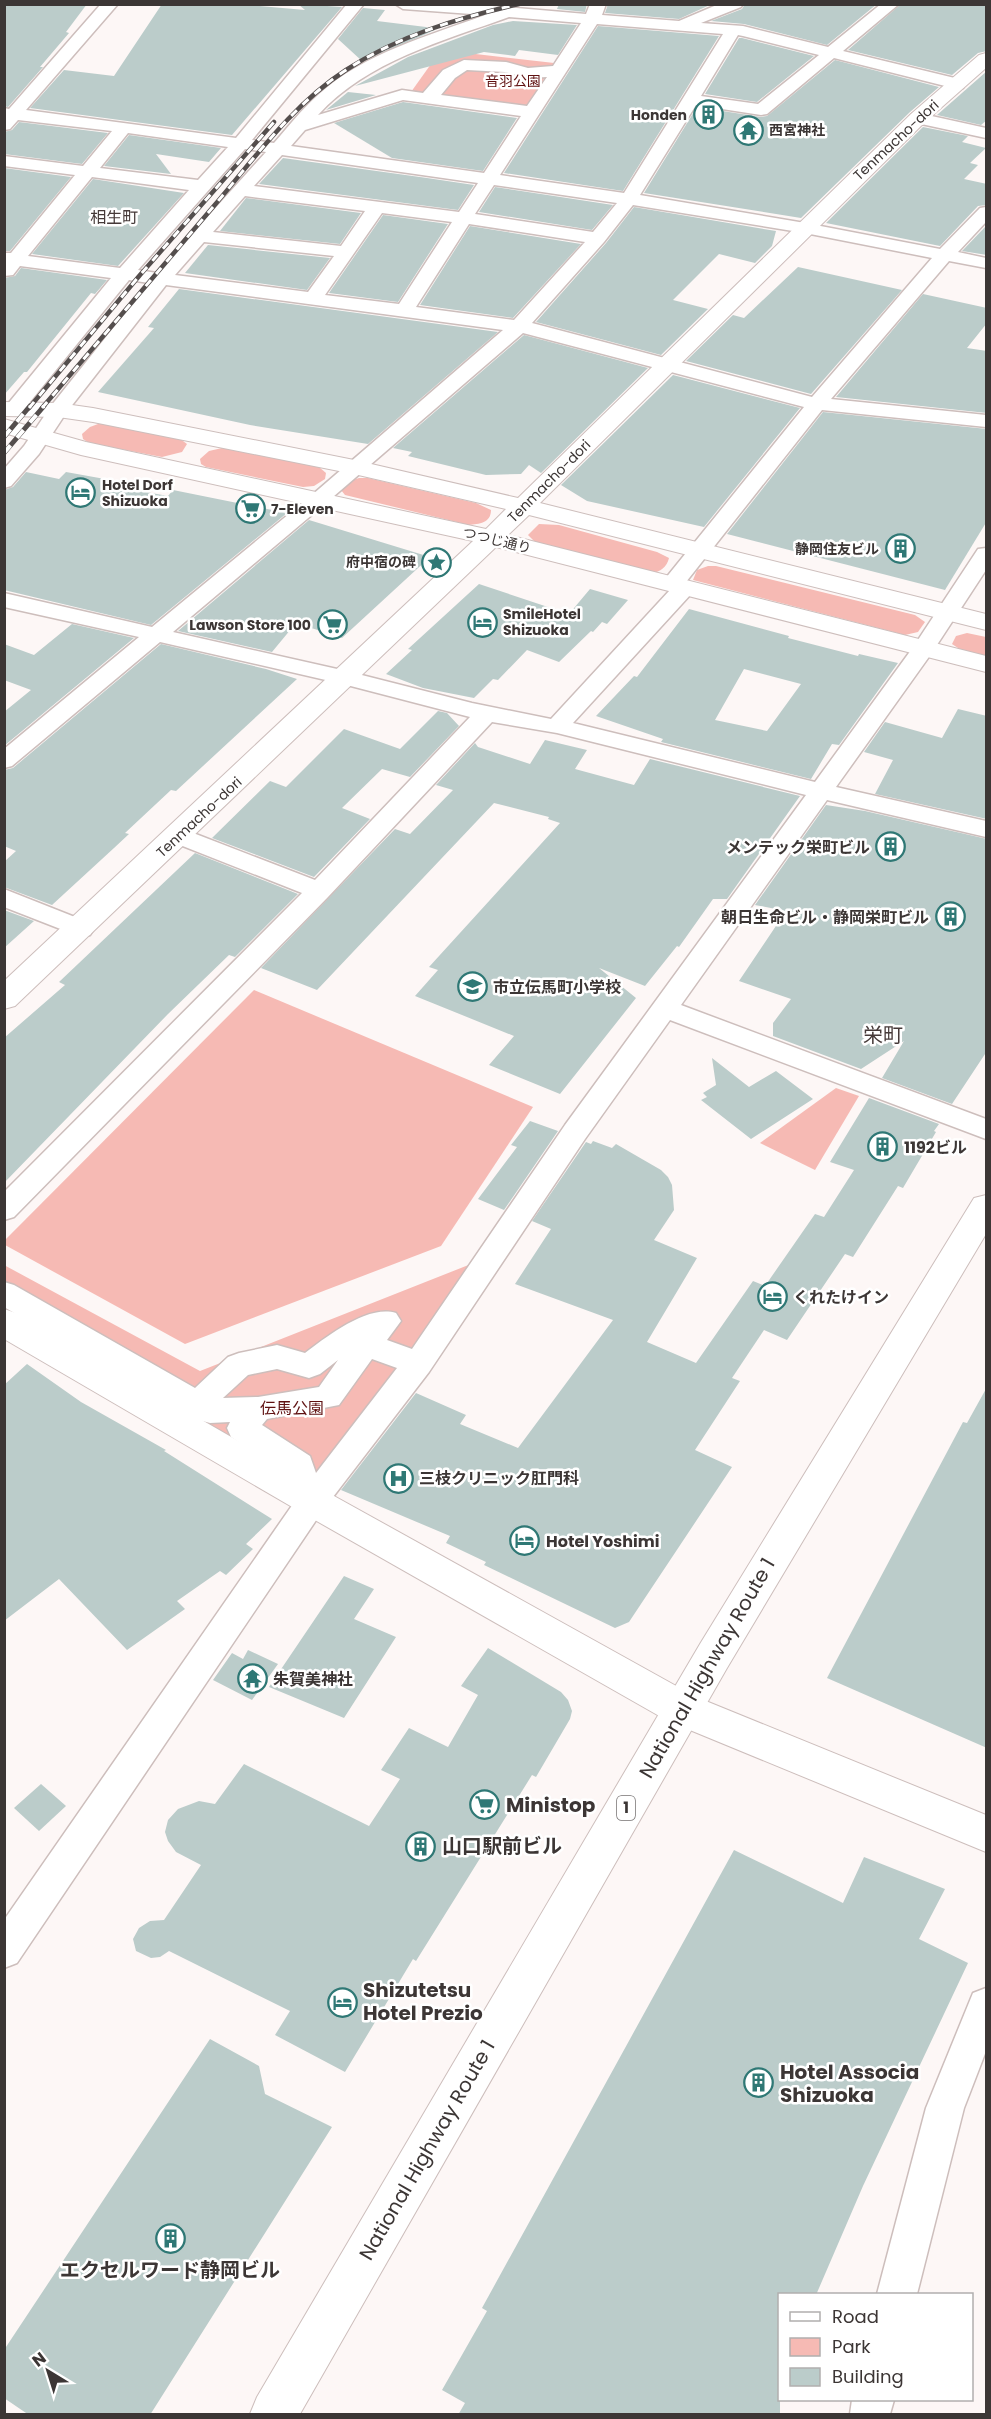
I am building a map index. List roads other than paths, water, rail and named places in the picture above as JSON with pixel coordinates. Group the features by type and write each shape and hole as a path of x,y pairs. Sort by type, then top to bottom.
{"main road":[{"name":"Tenmacho-dori","path":"4,999 346,678 918,118 987,59"},
{"path":"8,414 57,410 93,415 354,467 523,506 987,622"},
{"name":"つつじ通り","path":"8,414 41,437 81,448 491,538 987,664"},
{"name":"National Highway Route 1","path":"274,2415 682,1709 865,1400 987,1207"},
{"path":"4,1322 309,1499 682,1709 987,1834"}],"street":[{"path":"8,117 110,4"},
{"path":"8,414 125,273 240,144 356,4"},
{"path":"403,4 506,13 595,12 679,26 733,31 957,84"},
{"path":"679,26 735,4"},
{"path":"691,99 761,110 891,4"},
{"path":"297,127 402,95 524,97 558,71 595,12"},
{"path":"4,482 41,437 57,410 162,278 324,98 355,76 398,52 506,13"},
{"path":"4,762 319,499 519,326 598,238 628,199 733,31"},
{"path":"432,94 449,74 464,65 506,67 524,97"},
{"path":"404,311 489,179 524,97 558,71"},
{"path":"8,117 124,127 628,199 805,228 987,263"},
{"path":"918,118 987,133"},
{"path":"8,263 89,171 124,127"},
{"path":"4,161 201,186"},
{"path":"240,190 464,218 598,238"},
{"path":"313,298 377,207"},
{"path":"557,726 678,586 700,551 817,404 943,255 987,212"},
{"path":"200,236 346,252"},
{"path":"8,263 125,273 519,326 817,404 987,422"},
{"path":"4,1951 309,1499 418,1364 575,1132 666,1009 923,649 987,554"},
{"path":"4,600 156,633 470,710 541,725 557,726 821,792 987,829"},
{"path":"4,1210 319,891 488,712"},
{"path":"179,836 319,891"},
{"path":"4,897 81,929"},
{"path":"666,1009 987,1129"},
{"path":"4,1293 197,1404 210,1411 258,1409 328,1397 366,1344 386,1321 347,1337 309,1366 277,1357 239,1365 197,1404"},
{"path":"366,1344 418,1364"},
{"path":"258,1409 242,1428 299,1465 309,1499"},
{"path":"898,2293 945,2108 987,2005"}],"railway":[{"path":"42,408 259,152 308,99 346,70 386,47 429,29 519,4"},
{"path":"29,408 140,275 274,122"},
{"path":"4,437 30,406"},
{"path":"4,453 44,406"}],"place":[{"name":"Honden","path":"708,115"},
{"name":"西宮神社","path":"748,130"},
{"name":"Hotel Dorf Shizuoka","path":"81,493"},
{"name":"7-Eleven","path":"250,509"},
{"name":"静岡住友ビル","path":"900,549"},
{"name":"府中宿の碑","path":"437,562"},
{"name":"SmileHotel Shizuoka","path":"482,622"},
{"name":"Lawson Store 100","path":"332,625"},
{"name":"メンテック栄町ビル","path":"891,847"},
{"name":"朝日生命ビル・静岡栄町ビル","path":"950,917"},
{"name":"市立伝馬町小学校","path":"472,987"},
{"name":"1192ビル","path":"883,1147"},
{"name":"くれたけイン","path":"772,1297"},
{"name":"三枝クリニック肛門科","path":"398,1478"},
{"name":"Hotel Yoshimi","path":"525,1541"},
{"name":"朱賀美神社","path":"252,1679"},
{"name":"Ministop","path":"485,1805"},
{"name":"山口駅前ビル","path":"421,1846"},
{"name":"Shizutetsu Hotel Prezio","path":"342,2002"},
{"name":"Hotel Associa Shizuoka","path":"759,2083"},
{"name":"エクセルワード静岡ビル","path":"170,2239"}],"district":[{"name":"相生町","path":"114,217"},
{"name":"栄町","path":"883,1035"}],"park label":[{"name":"音羽公園","path":"513,81"},
{"name":"伝馬公園","path":"292,1408"}]}
